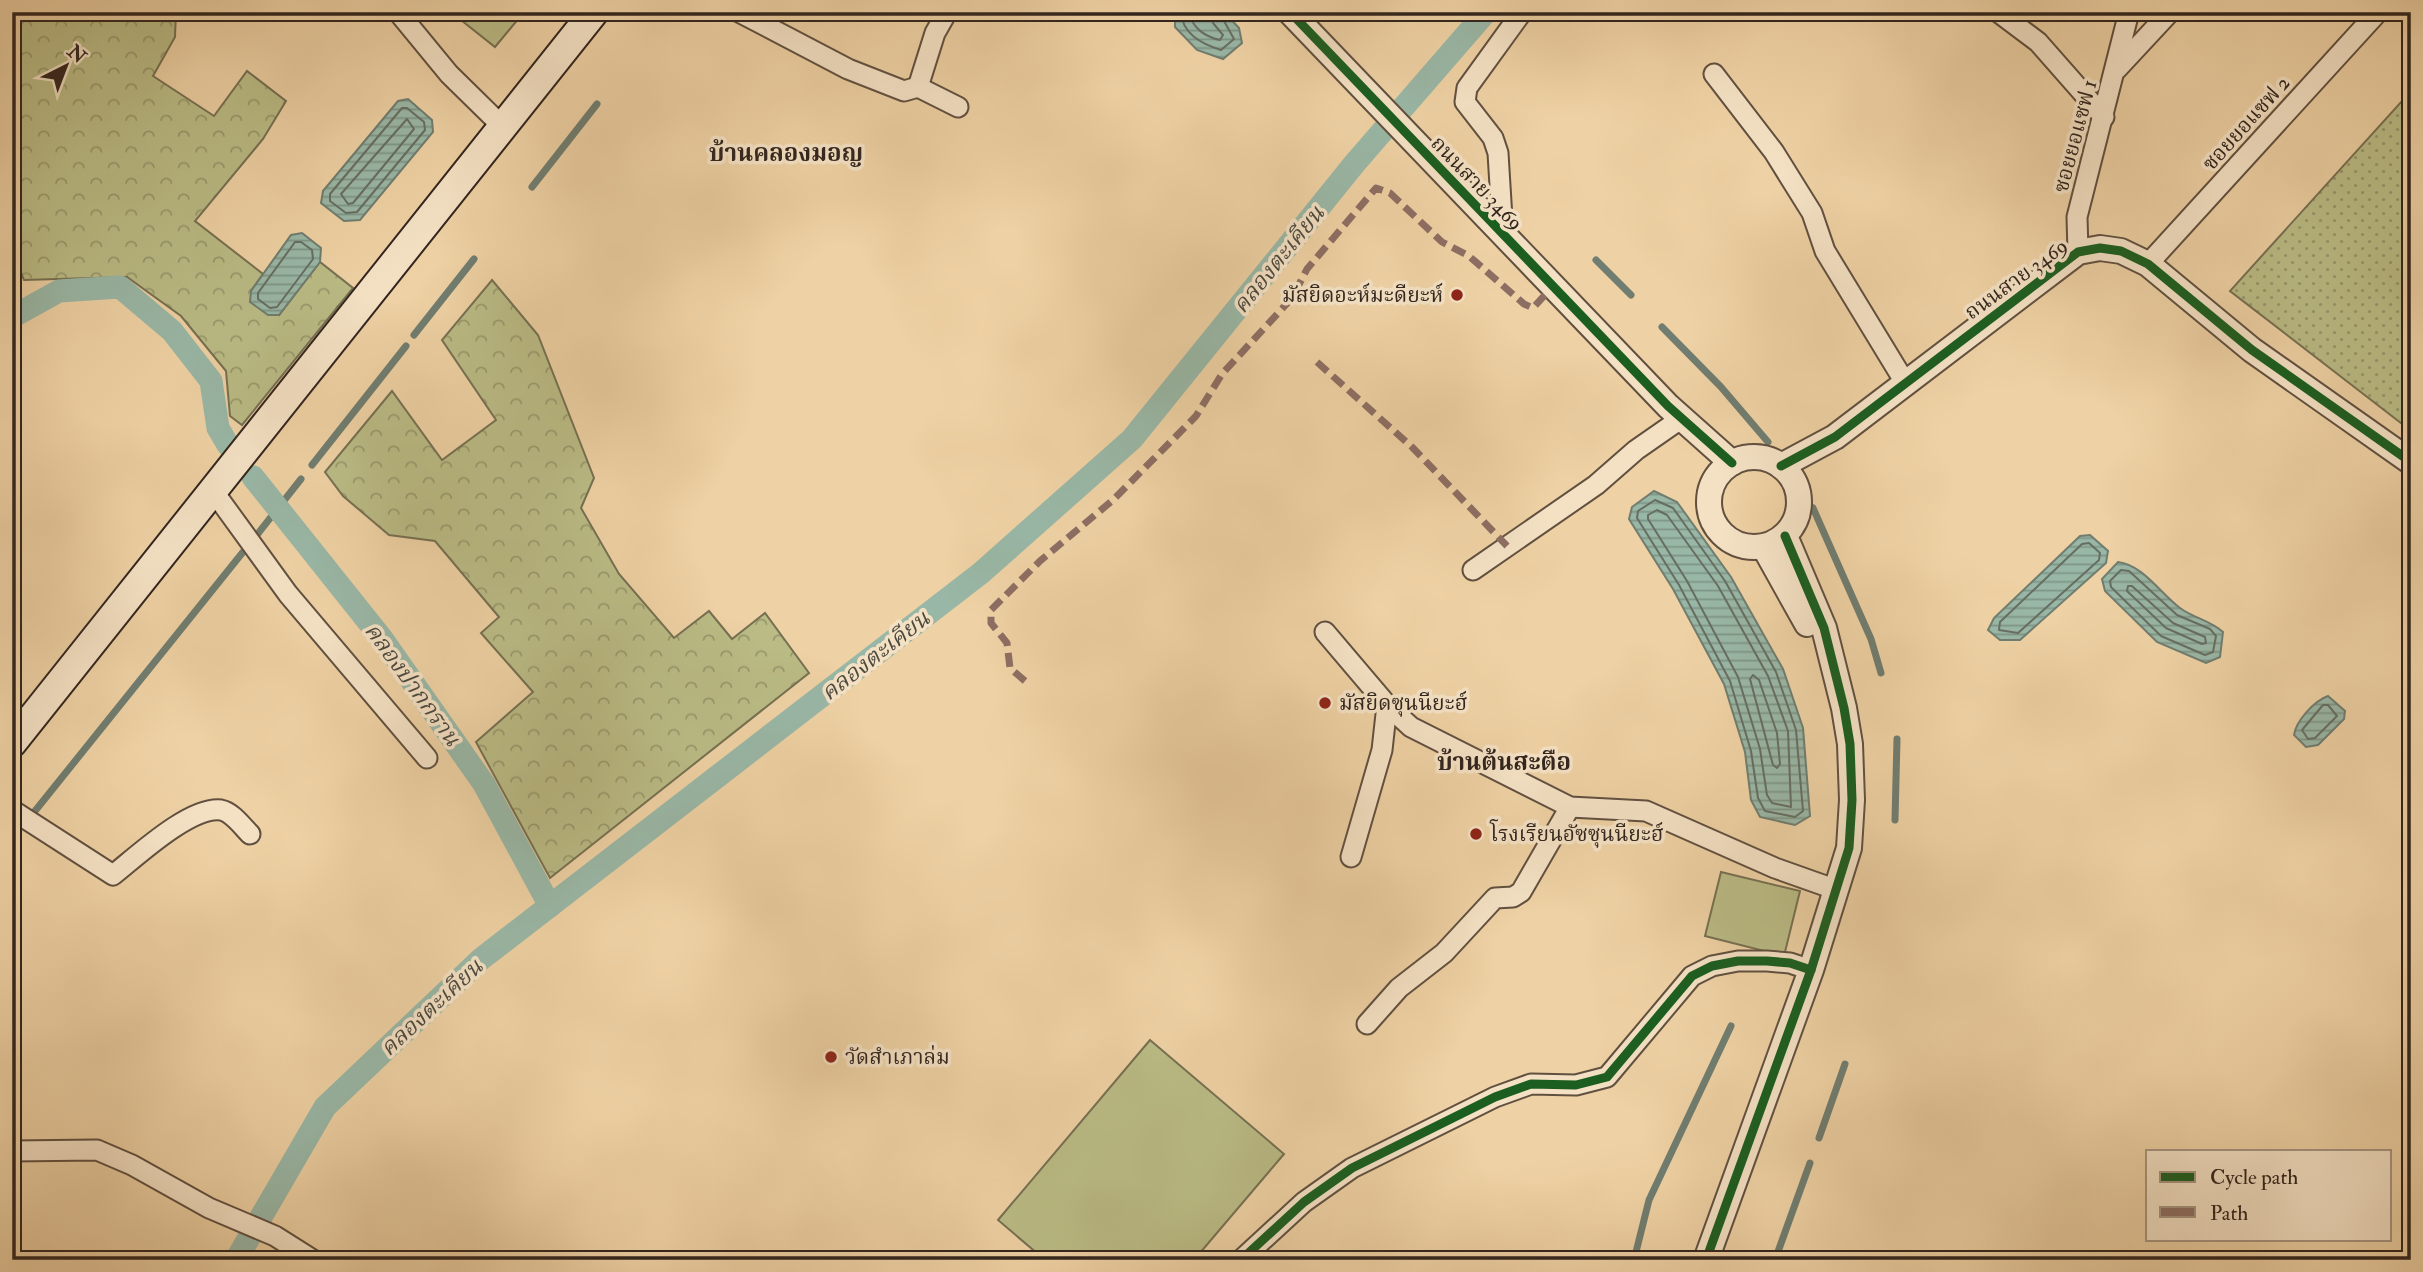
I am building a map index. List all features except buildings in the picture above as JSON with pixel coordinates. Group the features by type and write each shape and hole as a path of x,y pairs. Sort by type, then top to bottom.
{"main road":[{"path":"12,743 594,12"}],"street":[{"path":"398,12 449,74 503,127"},
{"path":"739,12 848,69 904,91 918,87 958,107"},
{"path":"918,87 935,33 947,12"},
{"name":"ถนนสาย 3469","path":"1290,12 1726,468"},
{"path":"1503,235 1498,153 1493,138 1465,102 1467,88 1522,12"},
{"path":"1998,12 2038,42 2104,117"},
{"path":"2116,70 2129,12"},
{"name":"ซอยยอแซฟ 1","path":"2078,251 2077,217 2116,70 2170,12"},
{"name":"ซอยยอแซฟ 2","path":"2148,264 2378,12"},
{"path":"1714,74 1774,152 1806,203 1825,251 1906,384"},
{"name":"ถนนสาย 3469","path":"1788,474 2078,251 2099,248 2121,251 2148,264 2252,350 2407,452"},
{"path":"1473,570 1596,485 1676,415"},
{"path":"1756,457 1788,474 1799,493 1798,516 1775,541 1752,548 1730,541 1714,523 1709,500 1711,488 1726,468 1756,457"},
{"path":"214,492 288,594 427,758"},
{"path":"1706,1260 1811,970 1849,848 1852,800 1850,744 1824,628 1775,541"},
{"path":"1325,632 1387,705 1411,727 1570,807 1646,811 1775,868 1837,890"},
{"path":"1351,857 1382,750 1387,705"},
{"path":"1367,1024 1399,988 1444,953 1494,898 1513,897 1521,892 1570,807"},
{"path":"12,810 113,875 184,822 209,811 222,810 231,815 250,834"},
{"path":"1241,1260 1304,1202 1352,1168 1531,1084 1576,1085 1607,1077 1692,976 1712,966 1738,961 1790,962 1811,970"},
{"path":"12,1151 97,1150 132,1165 209,1208 275,1236 313,1260"}],"green space":[{"path":"12,12 176,12 175,37 153,76 214,116 247,71 286,101 263,139 195,221 263,274 251,291 279,315 320,262 353,288 242,425 230,416 226,371 181,316 127,277 24,280 12,252"},
{"path":"467,12 524,12 495,47 461,20"},
{"path":"2411,91 2411,422 2406,427 2230,291"},
{"path":"492,280 538,335 594,478 581,508 619,574 674,638 709,611 732,639 765,613 809,673 550,878 476,742 533,692 481,633 499,617 435,541 389,535 343,496 325,472 392,391 442,460 496,420 442,340"},
{"path":"1721,872 1800,891 1784,956 1705,936"},
{"path":"1150,1040 1284,1154 1194,1260 1045,1260 998,1220"}],"water":[{"path":"1175,12 1224,12 1239,28 1242,43 1223,59 1197,50 1175,27"},
{"path":"408,99 432,120 433,132 360,220 344,221 321,203 323,191 398,101"},
{"path":"302,233 321,248 320,262 279,315 268,315 250,302 251,291 291,235"},
{"path":"1654,491 1677,502 1731,577 1783,669 1803,728 1810,816 1795,825 1760,817 1751,800 1745,752 1724,684 1673,589 1629,519 1632,507"},
{"path":"2090,535 2108,551 2106,563 2020,640 2000,640 1988,630 1994,618 2080,536"},
{"path":"2118,562 2135,568 2180,608 2223,632 2220,657 2206,663 2157,642 2105,591 2102,579"},
{"path":"2328,696 2345,711 2344,719 2318,745 2306,747 2294,735 2295,730 2312,707"}],"waterway":[{"name":"คลองตะเคียน","path":"236,1260 325,1107 481,959 981,573 1132,439 1355,163 1486,12"},
{"path":"532,187 597,104"},
{"path":"414,335 474,259"},
{"path":"1596,260 1631,295"},
{"name":"คลองปากกราน","path":"12,317 59,291 120,287 172,331 211,381 218,428 228,445"},
{"path":"1662,327 1721,387 1768,442"},
{"path":"312,465 406,346"},
{"name":"คลองปากกราน","path":"253,477 383,640 484,784 550,906"},
{"name":"คลองปากกราน","path":"256,536 301,479"},
{"path":"1813,508 1871,639 1881,673"},
{"path":"31,816 243,552"},
{"path":"1895,820 1897,739"},
{"path":"12,839 18,832"},
{"path":"1634,1260 1649,1200 1731,1026"},
{"path":"1819,1138 1845,1064"},
{"path":"1775,1260 1810,1163"}],"marked path":[{"path":"1025,681 1010,668 1007,643 991,623 991,610 1040,561 1113,500 1196,416 1222,374 1292,298 1307,269 1376,188 1390,193 1442,242 1469,256 1524,304 1533,308 1553,286"},
{"path":"1317,362 1412,447 1507,546"}],"cycle path":[{"path":"1290,12 1668,406 1732,463"},
{"path":"1781,466 1835,437 2078,252 2100,248 2121,251 2148,264 2252,350 2411,462"},
{"path":"1706,1260 1811,970 1849,848 1852,800 1850,744 1844,708 1824,628 1785,536"},
{"path":"1241,1260 1304,1202 1352,1168 1495,1097 1531,1084 1576,1085 1607,1077 1692,976 1712,966 1738,961 1790,963 1811,970"}],"place":[{"name":"มัสยิดอะห์มะดียะห์","path":"1457,295"},
{"name":"มัสยิดซุนนียะฮ์","path":"1325,703"},
{"name":"โรงเรียนอัซซุนนียะฮ์","path":"1476,834"},
{"name":"วัดสำเภาล่ม","path":"831,1057"}],"district":[{"name":"บ้านคลองมอญ","path":"786,153"},
{"name":"บ้านต้นสะตือ","path":"1504,762"}]}
